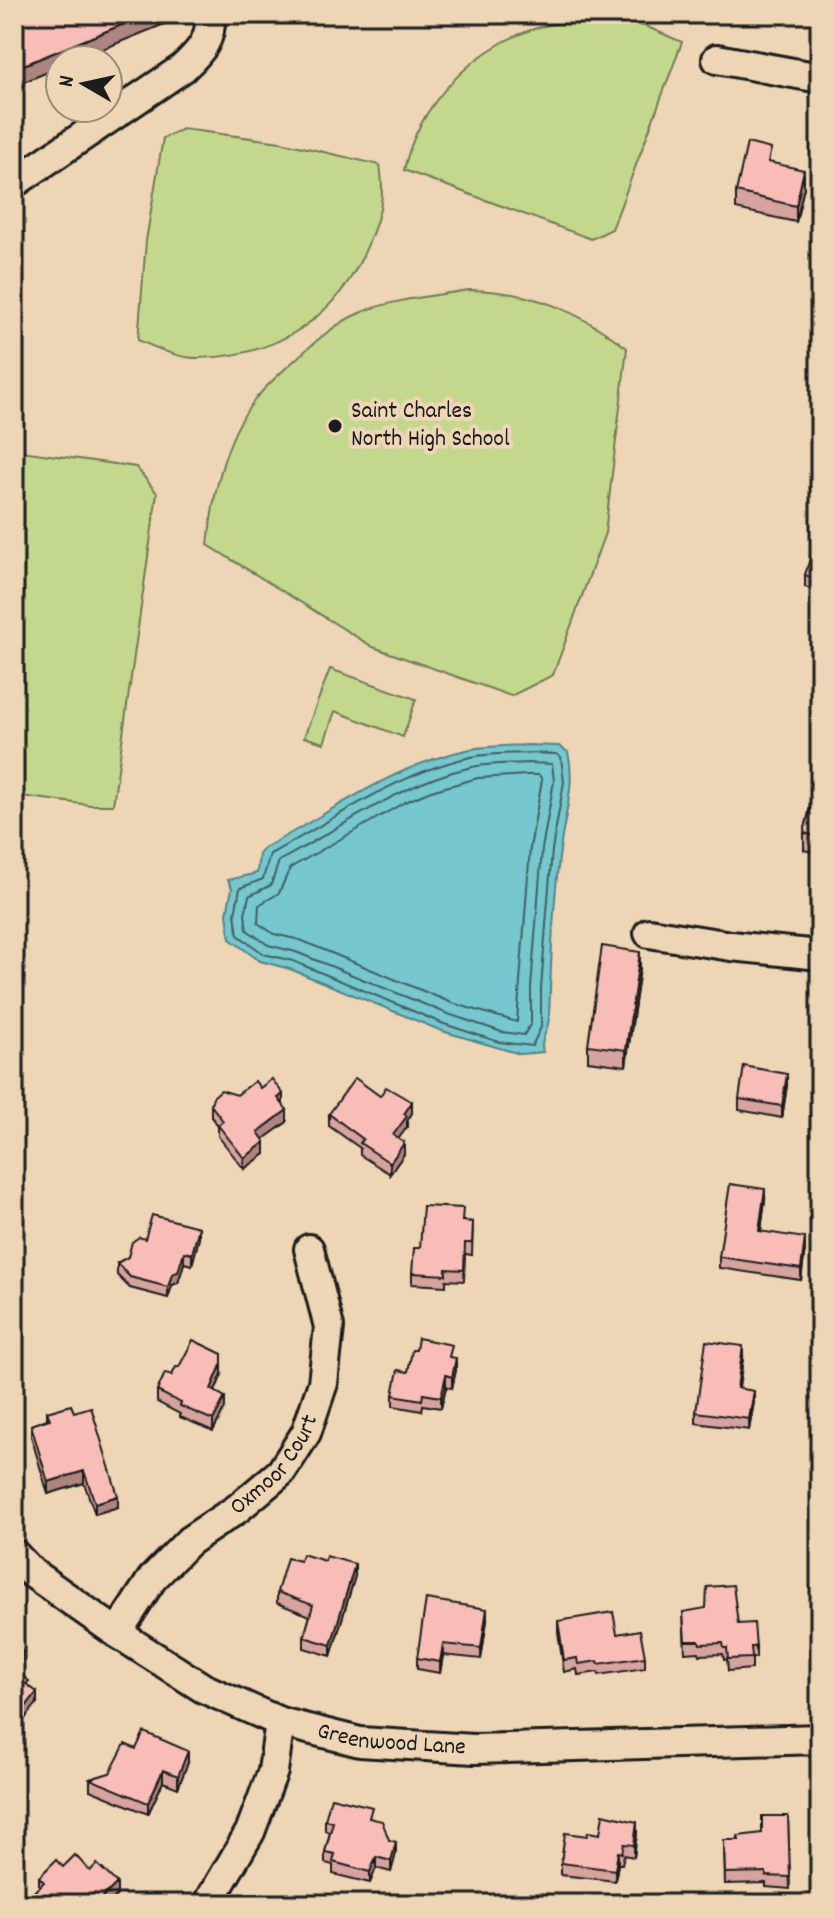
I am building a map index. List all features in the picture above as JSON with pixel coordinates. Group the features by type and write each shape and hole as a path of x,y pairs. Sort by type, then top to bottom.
{"street":[{"path":"14,183 183,68 203,49 211,30 210,14"},
{"path":"717,59 820,78"},
{"path":"649,933 731,946 820,955"},
{"name":"Oxmoor Court","path":"117,1633 152,1579 189,1541 237,1509 281,1472 306,1433 323,1383 329,1327 309,1249"},
{"name":"Greenwood Lane","path":"14,1554 32,1573 203,1688 280,1722 360,1742 474,1749 820,1739"},
{"path":"208,1904 250,1832 273,1771 280,1722"}],"green space":[{"path":"596,19 645,26 682,42 612,229 591,239 404,170 422,122 436,101 472,63 493,48 540,27"},
{"path":"183,129 281,142 380,165 382,196 379,213 356,268 341,292 323,311 279,341 226,356 190,358 138,340 146,241 163,138"},
{"path":"469,290 513,294 553,305 590,323 627,348 605,533 553,675 511,696 373,647 208,545 216,489 227,451 244,416 269,384 335,326 353,316 388,304"},
{"path":"14,450 136,467 157,493 113,805 14,795"},
{"path":"330,669 416,699 403,737 335,711 324,743 304,737"}],"water":[{"path":"559,746 568,752 571,777 560,850 549,1022 542,1043 543,1052 520,1054 442,1031 290,969 260,961 230,939 227,913 232,888 228,880 257,873 259,854 264,848 364,791 416,766 471,749"}],"building":[{"path":"14,14 148,14 75,44 44,44 44,57 14,69"},
{"path":"747,143 771,149 768,162 804,170 796,206 736,192"},
{"path":"815,543 820,544 820,581 805,575"},
{"path":"820,767 820,837 804,833"},
{"path":"602,946 640,952 626,1050 588,1045"},
{"path":"744,1066 787,1074 782,1106 739,1099"},
{"path":"355,1078 380,1096 386,1087 412,1102 404,1114 407,1116 393,1135 404,1143 390,1163 360,1143 363,1139 329,1114"},
{"path":"272,1079 283,1094 278,1098 287,1110 258,1132 265,1142 244,1158 218,1125 223,1121 211,1105 213,1097 221,1090 237,1095 255,1081 260,1088"},
{"path":"730,1184 765,1189 759,1231 805,1238 801,1269 719,1257"},
{"path":"423,1206 463,1208 462,1221 473,1222 472,1243 465,1243 464,1270 446,1269 446,1275 412,1273 414,1248 420,1248"},
{"path":"152,1215 199,1227 192,1254 184,1252 178,1272 172,1274 168,1287 130,1277 117,1263 128,1257 132,1242 139,1237 145,1239"},
{"path":"418,1338 452,1345 449,1357 456,1358 452,1377 446,1375 441,1397 423,1394 422,1400 393,1395 398,1370 408,1372"},
{"path":"193,1340 222,1354 222,1363 211,1389 225,1397 213,1420 180,1406 181,1403 157,1391 165,1373 172,1375 179,1367"},
{"path":"706,1341 743,1346 737,1388 754,1391 749,1419 696,1412"},
{"path":"71,1405 74,1412 91,1407 118,1496 95,1503 84,1471 48,1482 31,1425 50,1419 47,1412"},
{"path":"302,1554 325,1561 326,1556 355,1564 331,1645 304,1637 313,1605 277,1592 287,1558 300,1561"},
{"path":"733,1585 738,1624 754,1623 756,1647 751,1647 752,1658 728,1659 723,1643 685,1641 683,1612 706,1608 707,1587"},
{"path":"426,1599 487,1609 481,1648 443,1644 440,1662 417,1658"},
{"path":"613,1612 617,1634 640,1630 645,1657 599,1664 598,1661 578,1664 577,1658 564,1660 558,1621"},
{"path":"14,1646 22,1652 14,1663"},
{"path":"14,1669 37,1692 14,1722"},
{"path":"144,1732 188,1751 178,1776 163,1770 148,1803 90,1779 110,1773 125,1744 136,1749"},
{"path":"331,1797 372,1807 369,1818 382,1821 389,1840 396,1842 391,1861 376,1857 370,1872 333,1862 335,1854 325,1852 333,1822 325,1820"},
{"path":"603,1814 637,1822 634,1845 624,1844 622,1853 618,1852 615,1870 561,1863 565,1833 600,1834"},
{"path":"762,1816 788,1816 790,1877 766,1876 766,1872 725,1873 724,1840 739,1840 738,1836 762,1833"},
{"path":"75,1855 90,1871 97,1864 117,1883 96,1904 40,1904 31,1895 44,1882 39,1877 56,1860 63,1867"}],"place":[{"name":"Saint Charles North High School","path":"335,426"}]}
